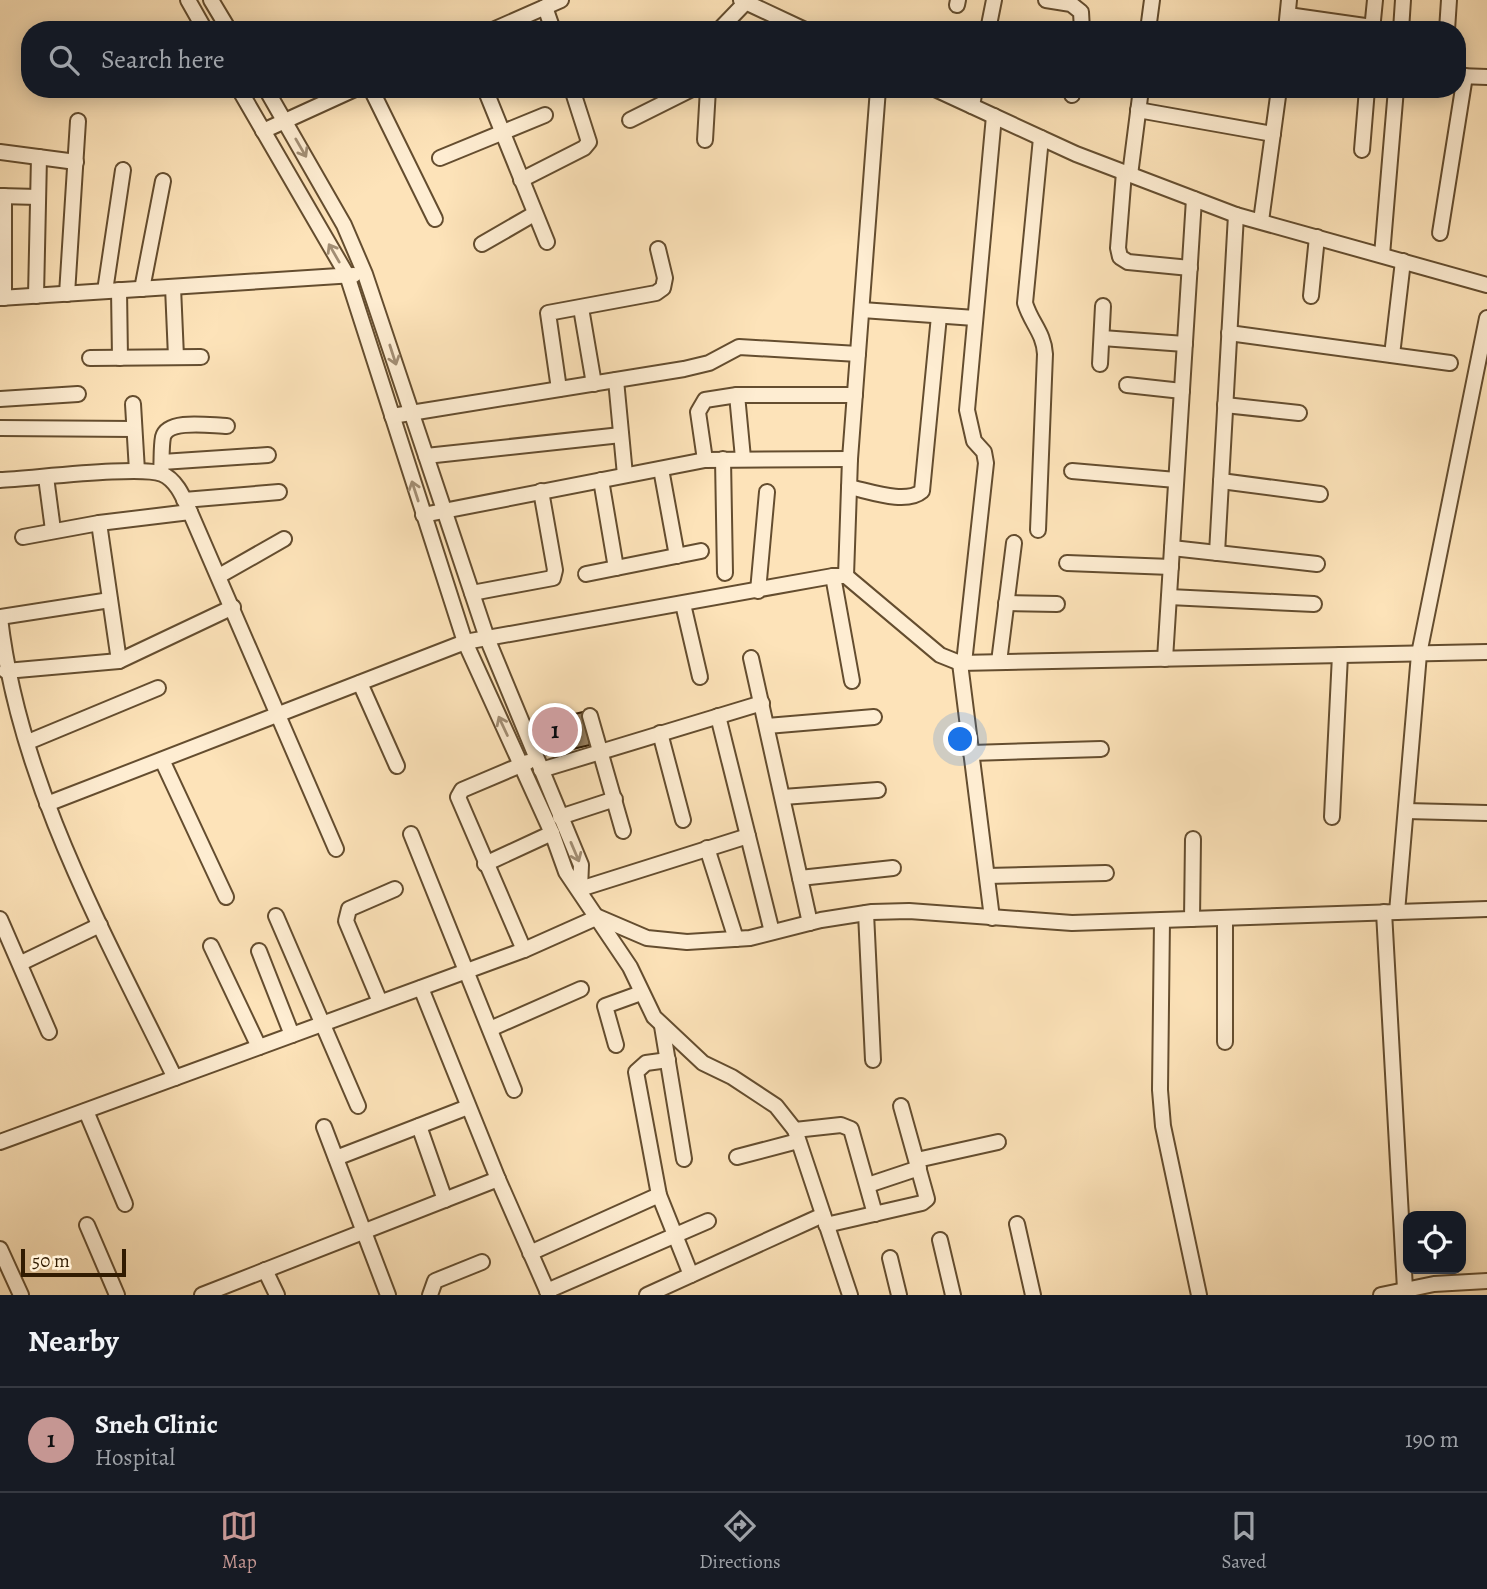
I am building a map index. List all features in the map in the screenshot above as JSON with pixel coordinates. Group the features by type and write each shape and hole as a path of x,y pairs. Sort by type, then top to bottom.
{"street":[{"path":"188,0 200,21"},
{"path":"211,0 224,21"},
{"path":"513,21 561,0"},
{"path":"990,21 994,0"},
{"path":"1046,0 1071,4 1081,12 1082,21"},
{"path":"1149,21 1152,0"},
{"path":"1373,21 1375,0"},
{"path":"1402,21 1403,0"},
{"path":"1447,21 1448,0"},
{"path":"727,21 745,1 786,21"},
{"path":"545,7 549,21"},
{"path":"1288,15 1324,21"},
{"path":"1466,76 1487,77"},
{"path":"244,98 347,275 465,642 552,833 566,872 580,889 630,967 641,993 662,1026 703,1063 732,1077 776,1106 797,1136 850,1295"},
{"path":"272,98 344,225 365,274 487,638 581,865 580,889"},
{"path":"263,131 335,98"},
{"path":"375,98 435,219"},
{"path":"489,98 547,242"},
{"path":"521,180 584,148 589,142 575,98"},
{"path":"630,120 674,98"},
{"path":"705,140 707,98"},
{"path":"852,681 839,576 849,487 877,98"},
{"path":"955,98 1041,138 1236,215 1487,285"},
{"path":"972,106 973,98"},
{"path":"1140,98 1127,173 1118,248 1120,257 1128,262 1190,268"},
{"path":"1261,221 1278,98"},
{"path":"1362,150 1366,98"},
{"path":"1382,255 1395,98"},
{"path":"1440,233 1458,98"},
{"path":"1138,110 1273,134"},
{"path":"440,158 545,115"},
{"path":"992,918 962,663 986,463 984,452 974,442 967,410 994,116"},
{"path":"67,293 78,121"},
{"path":"1038,530 1044,339 1030,319 1025,303 1041,138"},
{"path":"0,152 76,162"},
{"path":"36,296 38,157"},
{"path":"120,358 112,291 123,170"},
{"path":"142,289 163,181"},
{"path":"38,197 2,196 2,298 365,274"},
{"path":"1165,659 1194,199"},
{"path":"482,244 534,214"},
{"path":"1217,553 1236,215"},
{"path":"1311,296 1317,237"},
{"path":"559,389 548,313 656,293 663,288 658,249"},
{"path":"1392,355 1403,261"},
{"path":"173,287 176,357"},
{"path":"1100,364 1103,306"},
{"path":"581,308 594,384"},
{"path":"862,310 975,318"},
{"path":"849,487 905,497 916,496 922,491 939,316"},
{"path":"1405,1289 1390,912 1406,811 1419,654 1487,318"},
{"path":"1230,333 1450,363"},
{"path":"1102,338 1185,344"},
{"path":"391,416 709,363 739,346 858,354"},
{"path":"90,358 201,357"},
{"path":"616,380 625,475"},
{"path":"1128,385 1182,391"},
{"path":"0,399 78,394"},
{"path":"705,460 698,412 700,404 705,400 737,395 855,395"},
{"path":"737,395 743,458"},
{"path":"132,404 137,471"},
{"path":"1226,405 1299,414"},
{"path":"227,426 177,426 168,429 163,435 162,468 187,506 219,576 336,849"},
{"path":"0,428 134,429"},
{"path":"426,456 621,435"},
{"path":"0,481 137,471 268,455"},
{"path":"723,459 725,573"},
{"path":"423,515 705,460 850,459"},
{"path":"661,469 677,556"},
{"path":"1072,471 1177,480"},
{"path":"46,478 53,530"},
{"path":"601,480 616,568"},
{"path":"1221,481 1320,494"},
{"path":"472,593 553,578 555,570 541,491"},
{"path":"23,537 187,506 279,492"},
{"path":"758,591 766,492"},
{"path":"99,523 119,661"},
{"path":"219,576 284,539"},
{"path":"999,662 1014,543"},
{"path":"1172,548 1317,564"},
{"path":"586,574 701,551"},
{"path":"1067,563 1171,567"},
{"path":"47,804 465,642 839,576 940,655 962,663 1487,652"},
{"path":"1169,597 1314,604"},
{"path":"110,600 0,618 7,694 28,742 47,804 100,925 175,1078"},
{"path":"1006,603 1057,604"},
{"path":"683,604 700,677"},
{"path":"6,671 119,661 233,607"},
{"path":"1332,817 1340,655"},
{"path":"751,658 810,923"},
{"path":"360,683 397,766"},
{"path":"28,742 158,688"},
{"path":"524,950 458,796 461,790 521,765 539,764 601,751 762,703"},
{"path":"590,716 623,831"},
{"path":"718,716 772,932"},
{"path":"767,726 874,717"},
{"path":"660,733 683,820"},
{"path":"971,753 1101,749"},
{"path":"162,760 226,897"},
{"path":"783,797 878,790"},
{"path":"561,817 615,799"},
{"path":"1406,811 1487,813"},
{"path":"485,864 552,833"},
{"path":"411,834 513,1090"},
{"path":"580,889 748,836"},
{"path":"1192,919 1193,839"},
{"path":"707,848 736,939"},
{"path":"800,878 893,868"},
{"path":"987,876 1106,873"},
{"path":"380,1002 345,921 349,909 395,889"},
{"path":"0,1142 524,950 598,917 647,938 687,942 736,939 866,913 909,911 1072,923 1487,909"},
{"path":"866,913 873,1060"},
{"path":"276,916 358,1106"},
{"path":"1225,918 1225,1042"},
{"path":"0,919 49,1032"},
{"path":"1162,920 1163,1126 1199,1295"},
{"path":"21,963 100,925"},
{"path":"211,946 259,1047"},
{"path":"259,951 292,1035"},
{"path":"421,988 498,1180 548,1293 708,1221"},
{"path":"490,1029 581,989"},
{"path":"616,1045 605,1006 641,993"},
{"path":"662,1026 684,1159"},
{"path":"668,1060 646,1063 636,1072 659,1195 691,1275"},
{"path":"647,1295 825,1220 876,1214 922,1203 927,1199 901,1106"},
{"path":"336,1158 468,1107"},
{"path":"86,1111 125,1204"},
{"path":"419,1126 445,1200"},
{"path":"737,1157 797,1136 846,1126 851,1129 876,1214"},
{"path":"324,1127 388,1295"},
{"path":"868,1185 918,1164 998,1142"},
{"path":"202,1295 498,1180"},
{"path":"530,1253 659,1195"},
{"path":"1017,1224 1033,1295"},
{"path":"87,1225 117,1295"},
{"path":"940,1240 953,1295"},
{"path":"0,1249 20,1295"},
{"path":"890,1258 899,1295"},
{"path":"430,1295 436,1281 482,1262"},
{"path":"265,1270 277,1295"},
{"path":"1381,1295 1405,1289 1487,1281"}],"building":[{"path":"583,712 590,745 547,755 540,722"}],"place":[{"name":"Sneh Clinic","path":"555,730"}]}
